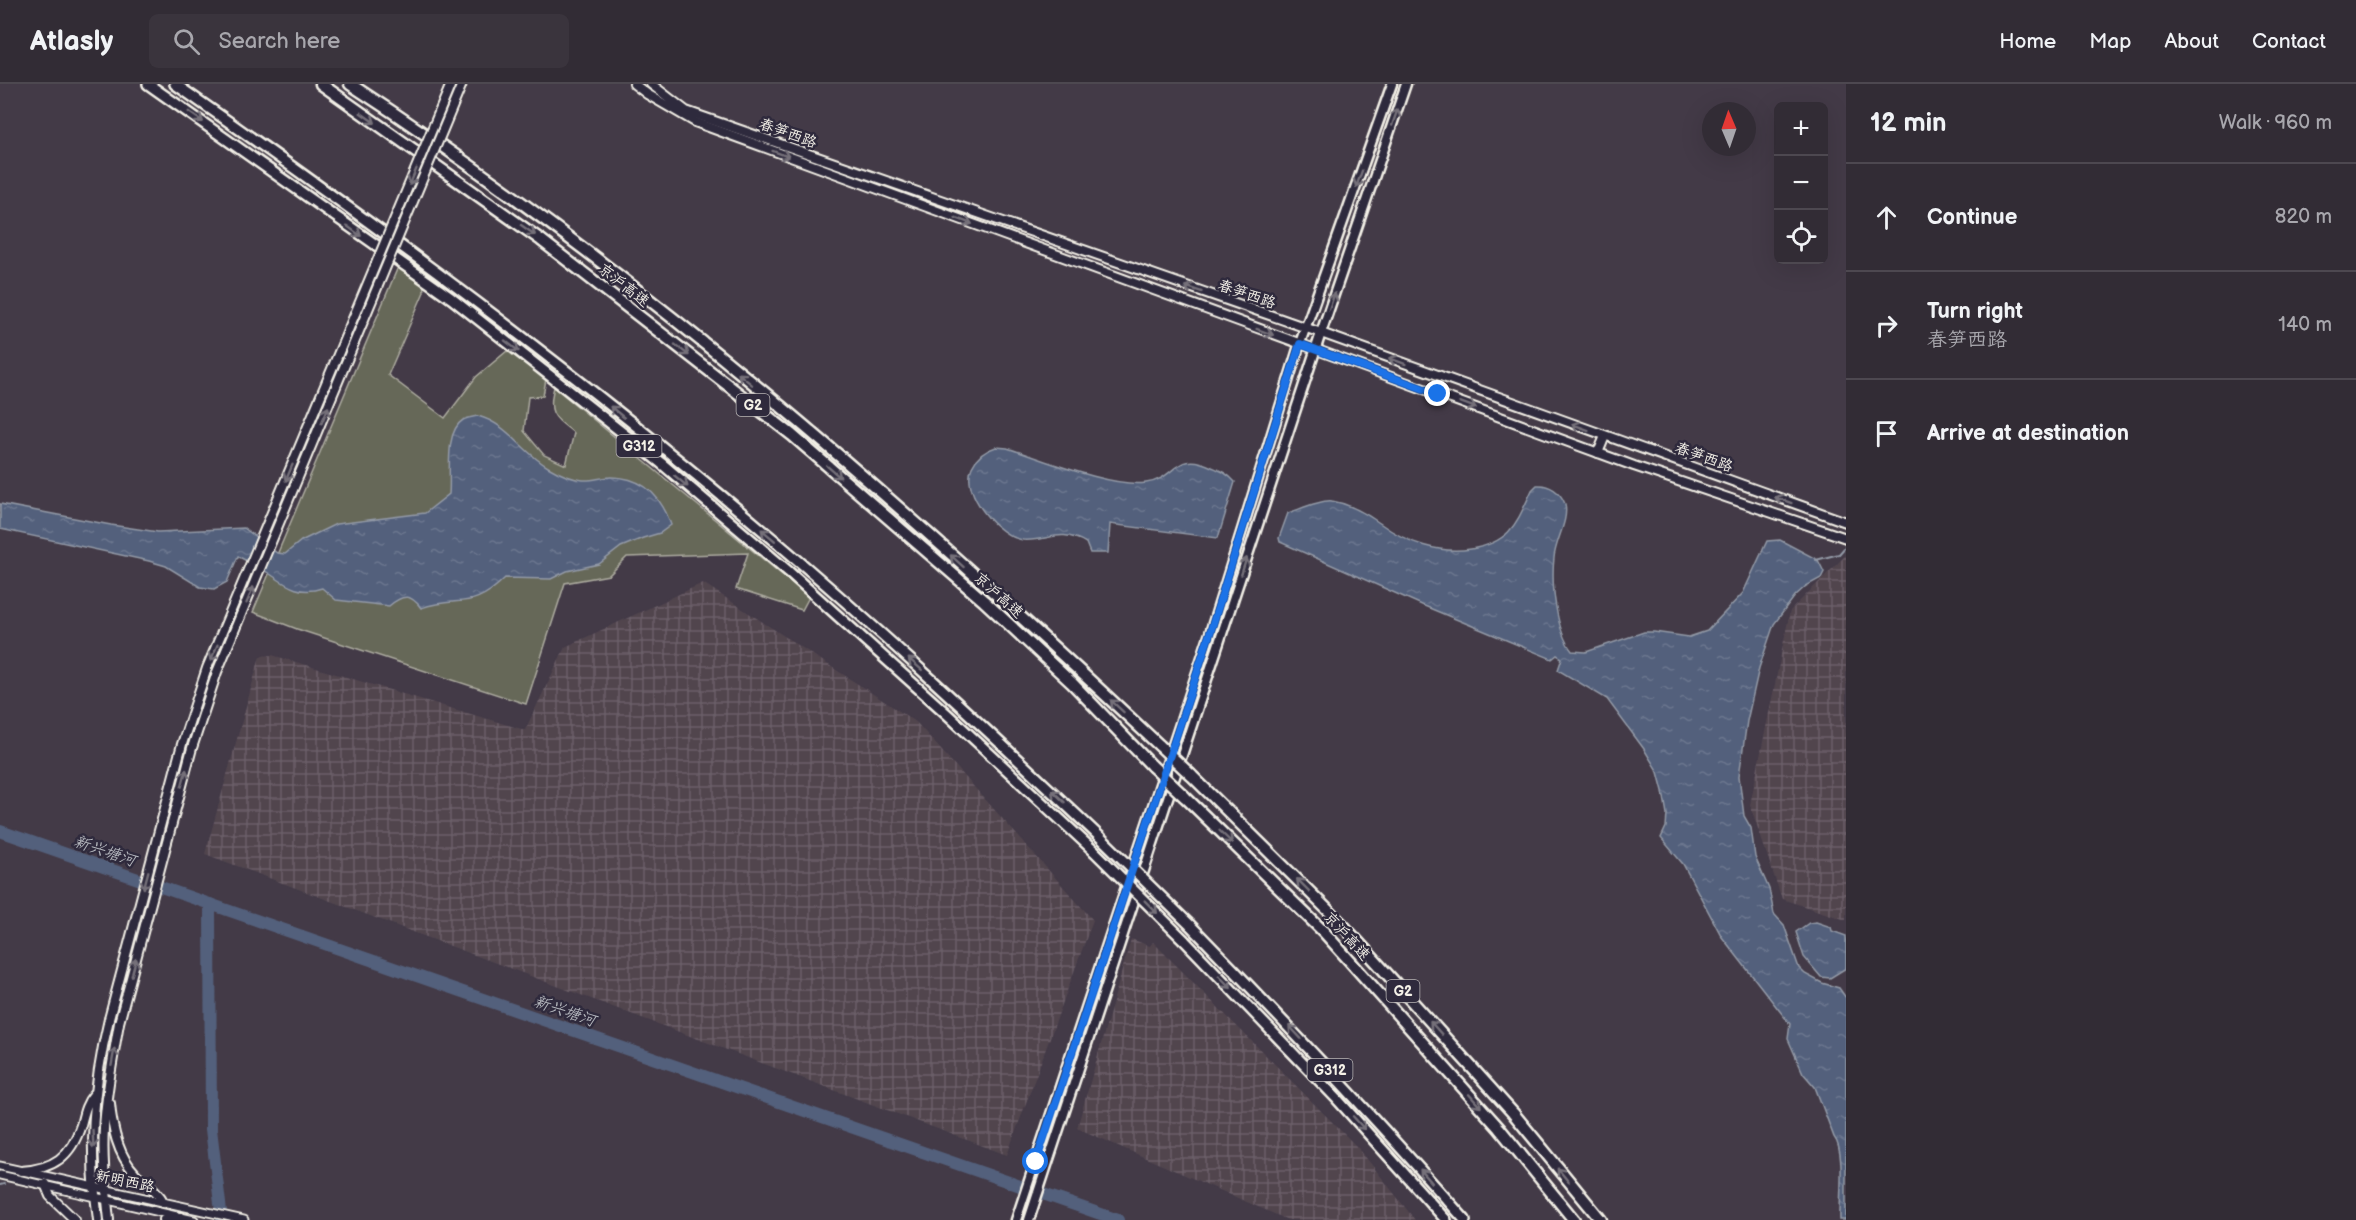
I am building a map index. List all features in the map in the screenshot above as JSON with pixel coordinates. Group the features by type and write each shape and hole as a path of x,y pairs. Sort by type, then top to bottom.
{"highway":[{"name":"G312","path":"148,84 451,298 661,464 798,579 1094,851 1184,940 1337,1099 1446,1220"},
{"name":"G312","path":"175,84 471,296 767,534 954,699 1190,925 1298,1035 1465,1220"},
{"name":"京沪高速","path":"321,84 542,240 792,435 984,601 1072,683 1152,766 1323,931 1498,1128 1575,1220"},
{"name":"京沪高速","path":"350,84 420,130 617,276 817,437 1076,667 1191,775 1341,923 1513,1113 1601,1220"}],"main road":[{"path":"98,1220 93,1126 94,1094 100,1054 182,744 207,668 451,84"},
{"path":"109,1220 105,1191 104,1130 108,1086 119,1023 192,747 217,672 462,84"},
{"name":"春笋西路","path":"634,84 695,122 1598,453 1846,538"},
{"name":"春笋西路","path":"651,84 686,111 1321,333 1842,521"},
{"path":"1016,1220 1207,644 1305,328 1392,84"},
{"path":"1029,1220 1315,350 1406,84"},
{"path":"1598,453 1605,436"},
{"path":"108,1086 116,1139 122,1153 133,1171 160,1195 164,1203"},
{"path":"21,1171 52,1166 60,1160 75,1143 87,1101 94,1094"},
{"path":"45,1184 50,1196 75,1220"},
{"path":"164,1220 181,1217"}],"street":[{"name":"新明西路","path":"0,1166 96,1193 106,1200 194,1220"},
{"name":"新明西路","path":"0,1175 96,1193 105,1191 242,1220"}],"shaded area":[{"path":"1846,555 1846,920 1782,899 1750,805 1790,611"},
{"path":"703,583 916,722 1093,920 1007,1155 205,854 260,656 272,655 525,730 565,647"},
{"path":"1131,939 1150,946 1153,942 1360,1150 1415,1220 1288,1220 1077,1128"}],"green space":[{"path":"398,267 423,284 424,292 388,375 445,418 476,377 507,351 546,379 543,396 528,397 524,431 544,455 566,465 574,433 554,414 551,403 554,387 809,597 802,610 736,589 748,553 627,557 609,575 565,583 526,704 297,629 253,612"}],"water":[{"path":"478,416 498,425 539,461 561,473 583,480 608,477 632,480 641,484 662,505 671,525 660,533 621,547 599,564 567,571 551,579 505,578 493,589 474,599 421,608 414,600 406,597 398,599 389,606 336,600 322,588 308,591 296,589 238,556 227,582 214,589 200,587 166,566 149,561 0,529 0,504 158,532 244,528 277,553 285,554 301,541 336,524 425,513 449,494 451,443 457,426 463,420"},
{"path":"996,447 1007,448 1077,472 1115,481 1146,483 1190,461 1200,462 1219,470 1235,482 1218,538 1110,524 1108,553 1090,553 1086,543 1068,536 1032,540 1013,537 1003,531 984,512 971,489 970,477 976,460 985,452"},
{"path":"1537,485 1554,490 1565,504 1565,517 1555,551 1553,581 1558,620 1572,651 1586,652 1644,632 1689,637 1707,631 1743,593 1767,541 1780,540 1818,560 1824,572 1821,578 1806,586 1795,596 1774,624 1759,668 1747,721 1739,776 1744,816 1751,828 1755,857 1769,889 1774,914 1784,925 1799,968 1822,983 1839,988 1846,998 1846,1220 1840,1220 1841,1164 1838,1144 1815,1087 1803,1073 1788,1039 1790,1024 1722,937 1683,864 1661,838 1666,827 1667,814 1658,772 1607,699 1558,670 1562,658 1557,655 1552,659 1422,605 1280,542 1279,538 1288,513 1316,503 1332,501 1358,510 1412,542 1447,550 1471,549 1495,542 1504,536 1516,522 1532,490"},
{"path":"1816,922 1831,927 1832,931 1846,936 1846,968 1830,978 1821,977 1804,957 1796,932 1809,923"}],"waterway":[{"path":"1816,560 1839,554 1846,546"},
{"name":"新兴塘河","path":"0,831 1118,1220"},
{"path":"210,904 211,1129 222,1220"},
{"path":"0,1185 4,1184"}],"route":[{"path":"1036,1162 1210,633 1300,344 1438,394"}]}
